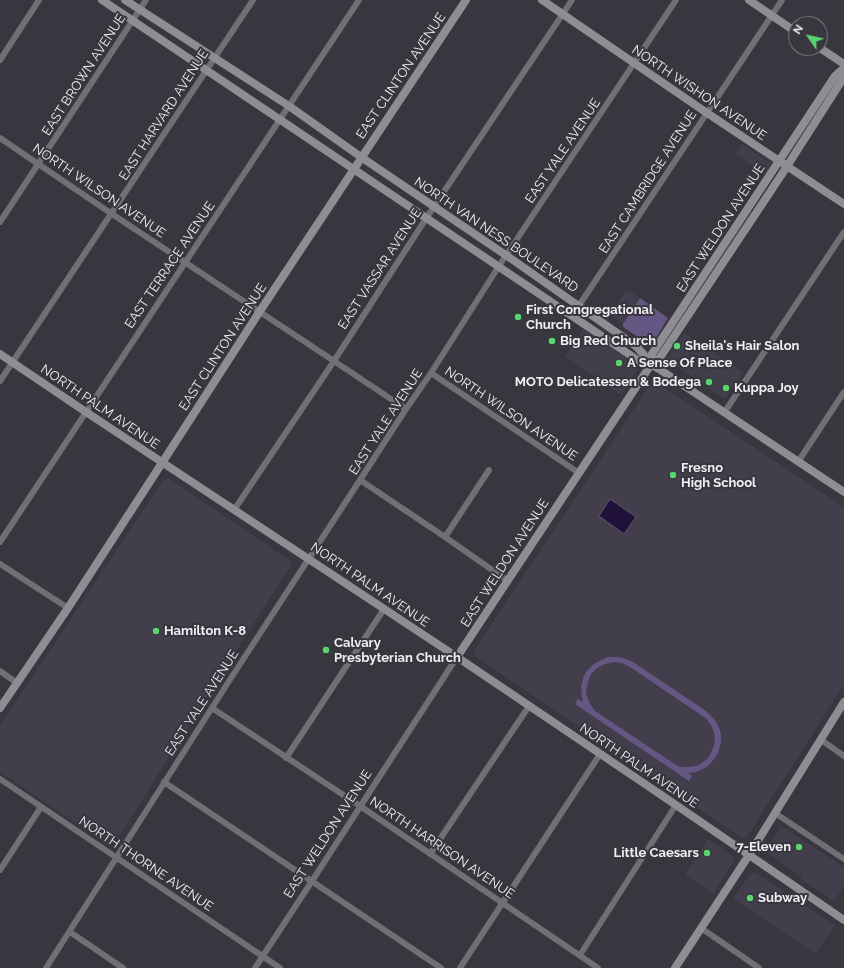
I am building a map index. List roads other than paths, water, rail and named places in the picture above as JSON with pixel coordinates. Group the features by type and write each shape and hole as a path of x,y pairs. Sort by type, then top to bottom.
{"main road":[{"name":"NORTH VAN NESS BOULEVARD","path":"102,0 639,361 647,362"},
{"name":"NORTH VAN NESS BOULEVARD","path":"125,0 288,106 506,256 637,347 644,355 647,362"},
{"name":"EAST CLINTON AVENUE","path":"0,708 68,608 260,311 466,0"},
{"name":"NORTH WISHON AVENUE","path":"542,0 707,113 844,204"},
{"path":"749,0 788,27"},
{"path":"828,53 844,64"},
{"name":"EAST WELDON AVENUE","path":"457,657 579,473 652,354 835,76 844,68"},
{"name":"EAST WELDON AVENUE","path":"647,362 659,359 844,77"},
{"path":"739,222 747,227"},
{"path":"702,278 710,282"},
{"name":"NORTH PALM AVENUE","path":"0,354 162,463 309,558 457,657 844,920"},
{"path":"647,362 844,492"},
{"path":"675,968 749,855 844,702"}],"street":[{"path":"0,60 39,0"},
{"name":"EAST BROWN AVENUE","path":"0,222 146,0"},
{"name":"EAST HARVARD AVENUE","path":"0,381 253,0"},
{"name":"EAST TERRACE AVENUE","path":"0,542 359,0"},
{"name":"EAST VASSAR AVENUE","path":"234,510 572,0"},
{"name":"EAST YALE AVENUE","path":"46,968 164,782 406,409 431,373 499,266 676,0"},
{"name":"EAST CAMBRIDGE AVENUE","path":"572,316 782,0"},
{"name":"NORTH WILSON AVENUE","path":"0,138 406,409"},
{"path":"724,412 844,232"},
{"name":"NORTH WILSON AVENUE","path":"431,373 579,473"},
{"path":"798,462 844,392"},
{"path":"445,537 489,470"},
{"path":"360,480 508,581"},
{"path":"0,564 68,608"},
{"path":"286,758 384,609"},
{"name":"EAST WELDON AVENUE","path":"255,968 457,657"},
{"path":"0,671 17,683"},
{"path":"430,854 529,706"},
{"name":"NORTH HARRISON AVENUE","path":"212,708 360,806 598,968"},
{"path":"820,740 844,756"},
{"path":"460,968 600,754"},
{"name":"NORTH THORNE AVENUE","path":"0,779 280,968"},
{"path":"164,782 441,968"},
{"path":"580,955 676,805"},
{"path":"0,870 41,807"},
{"path":"775,813 844,859"},
{"path":"701,928 759,968"},
{"path":"70,932 123,968"}],"place":[{"name":"First Congregational Church","path":"518,317"},
{"name":"Big Red Church","path":"552,341"},
{"name":"Sheila's Hair Salon","path":"677,346"},
{"name":"A Sense Of Place","path":"619,363"},
{"name":"MOTO Delicatessen & Bodega","path":"709,382"},
{"name":"Kuppa Joy","path":"726,388"},
{"name":"Fresno High School","path":"673,475"},
{"name":"Hamilton K-8","path":"156,631"},
{"name":"Calvary Presbyterian Church","path":"326,650"},
{"name":"7-Eleven","path":"799,847"},
{"name":"Little Caesars","path":"707,853"},
{"name":"Subway","path":"750,898"}]}
